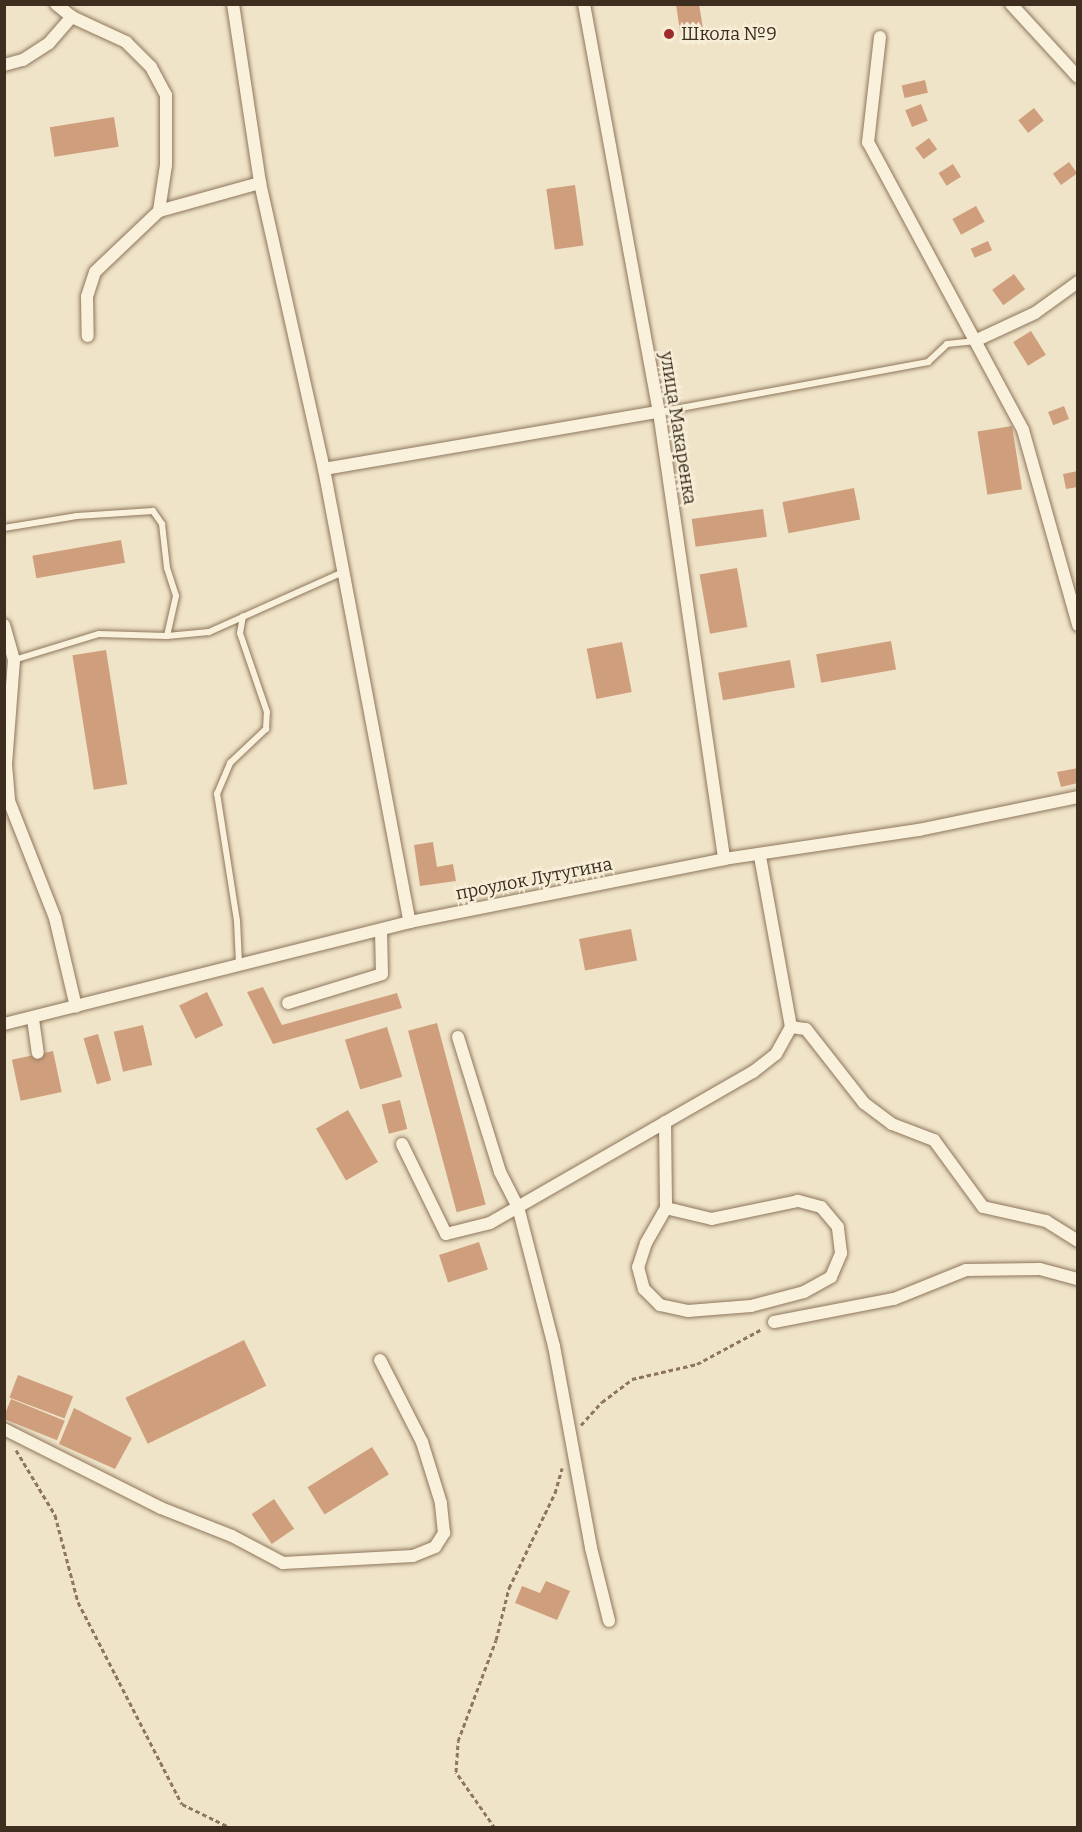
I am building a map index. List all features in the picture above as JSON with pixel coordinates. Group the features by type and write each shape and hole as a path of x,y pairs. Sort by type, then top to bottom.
{"street":[{"path":"56,4 72,17 126,42 151,67 166,95 166,165 159,211"},
{"path":"233,4 260,183 324,469 410,922"},
{"name":"улица Макаренка","path":"584,4 659,412 724,859"},
{"path":"1011,4 1077,77"},
{"path":"4,65 23,60 50,43 72,17"},
{"path":"880,37 868,142 977,340 1023,430 1077,625"},
{"path":"88,336 87,297 95,272 159,211 260,183"},
{"path":"977,340 1035,313 1077,282"},
{"path":"324,469 659,412"},
{"path":"4,625 14,660 6,765 9,801 55,918 76,1007"},
{"name":"проулок Лутугина","path":"4,1024 239,963 410,922 724,859 760,856 919,830 1077,797"},
{"path":"402,1144 446,1233 490,1223 753,1072 776,1054 791,1027 760,856"},
{"path":"288,1002 382,974 381,930"},
{"path":"33,1018 38,1053"},
{"path":"791,1027 806,1029 864,1103 892,1124 934,1140 983,1207 1046,1221 1077,1241"},
{"path":"458,1037 501,1172 518,1207 554,1346 591,1548 609,1621"},
{"path":"665,1122 666,1208 646,1243 638,1267 644,1289 660,1305 688,1311 752,1306 804,1293 831,1277 841,1253 838,1227 821,1207 798,1201 712,1219 666,1208"},
{"path":"774,1322 894,1299 966,1270 1040,1269 1077,1280"},
{"path":"7,1435 161,1508 232,1536 283,1563 413,1556 435,1547 444,1533 441,1503 422,1442 380,1360"}],"lane":[{"path":"659,412 928,362 946,344 977,340"},
{"path":"4,528 77,516 153,511 162,524 167,568 176,596 167,636"},
{"path":"14,660 99,634 167,636 209,632 343,572"},
{"path":"239,963 237,921 218,794 230,763 266,729 267,712 240,633 243,616"}],"path":[{"path":"571,1437 602,1402 632,1378 697,1364 774,1322"},
{"path":"7,1435 56,1515 78,1602 182,1804 231,1827"},
{"path":"495,1827 456,1772 458,1741 496,1640 509,1588 555,1493 564,1459"}],"building":[{"path":"676,4 699,4 703,29 680,32"},
{"path":"925,80 928,93 905,98 902,85"},
{"path":"921,104 928,121 912,127 905,110"},
{"path":"1034,108 1044,121 1028,133 1018,120"},
{"path":"114,117 119,147 54,157 50,127"},
{"path":"929,138 937,149 923,159 915,148"},
{"path":"1069,162 1077,173 1061,185 1053,174"},
{"path":"953,164 961,177 947,186 939,173"},
{"path":"575,185 583,245 555,249 546,189"},
{"path":"976,206 985,222 961,235 952,219"},
{"path":"988,241 992,250 975,258 971,249"},
{"path":"1014,274 1025,289 1003,305 992,290"},
{"path":"1031,331 1046,355 1028,366 1013,342"},
{"path":"1064,406 1069,419 1053,425 1048,412"},
{"path":"1012,426 1022,489 987,495 977,431"},
{"path":"1078,471 1078,487 1066,489 1063,474"},
{"path":"854,488 860,519 788,533 782,502"},
{"path":"763,509 767,537 696,547 692,519"},
{"path":"121,540 125,563 36,578 32,556"},
{"path":"737,568 747,627 710,634 700,575"},
{"path":"891,641 896,670 821,683 816,654"},
{"path":"622,642 632,692 596,699 587,649"},
{"path":"106,650 127,784 94,790 72,655"},
{"path":"790,660 795,688 723,700 718,673"},
{"path":"1078,768 1078,783 1061,787 1057,772"},
{"path":"433,842 437,867 453,864 456,881 420,886 414,845"},
{"path":"631,929 637,960 585,971 579,939"},
{"path":"263,987 282,1025 397,993 402,1008 273,1044 247,992"},
{"path":"207,992 223,1025 195,1039 179,1006"},
{"path":"437,1023 486,1205 457,1212 408,1031"},
{"path":"143,1025 152,1065 123,1072 114,1032"},
{"path":"387,1027 402,1077 360,1090 345,1040"},
{"path":"98,1034 111,1080 97,1084 84,1038"},
{"path":"53,1051 62,1092 21,1101 12,1060"},
{"path":"400,1100 407,1129 389,1134 382,1105"},
{"path":"348,1110 378,1162 346,1180 316,1128"},
{"path":"479,1242 488,1270 448,1283 439,1255"},
{"path":"244,1340 266,1386 148,1444 125,1398"},
{"path":"18,1375 73,1396 64,1419 9,1397"},
{"path":"11,1399 65,1421 57,1440 4,1419"},
{"path":"74,1408 132,1438 115,1469 59,1444"},
{"path":"372,1447 389,1474 325,1514 308,1487"},
{"path":"274,1499 294,1529 272,1544 252,1514"},
{"path":"546,1581 570,1591 557,1620 515,1603 522,1586 540,1593"}],"place":[{"name":"Школа №9","path":"669,34"}]}
